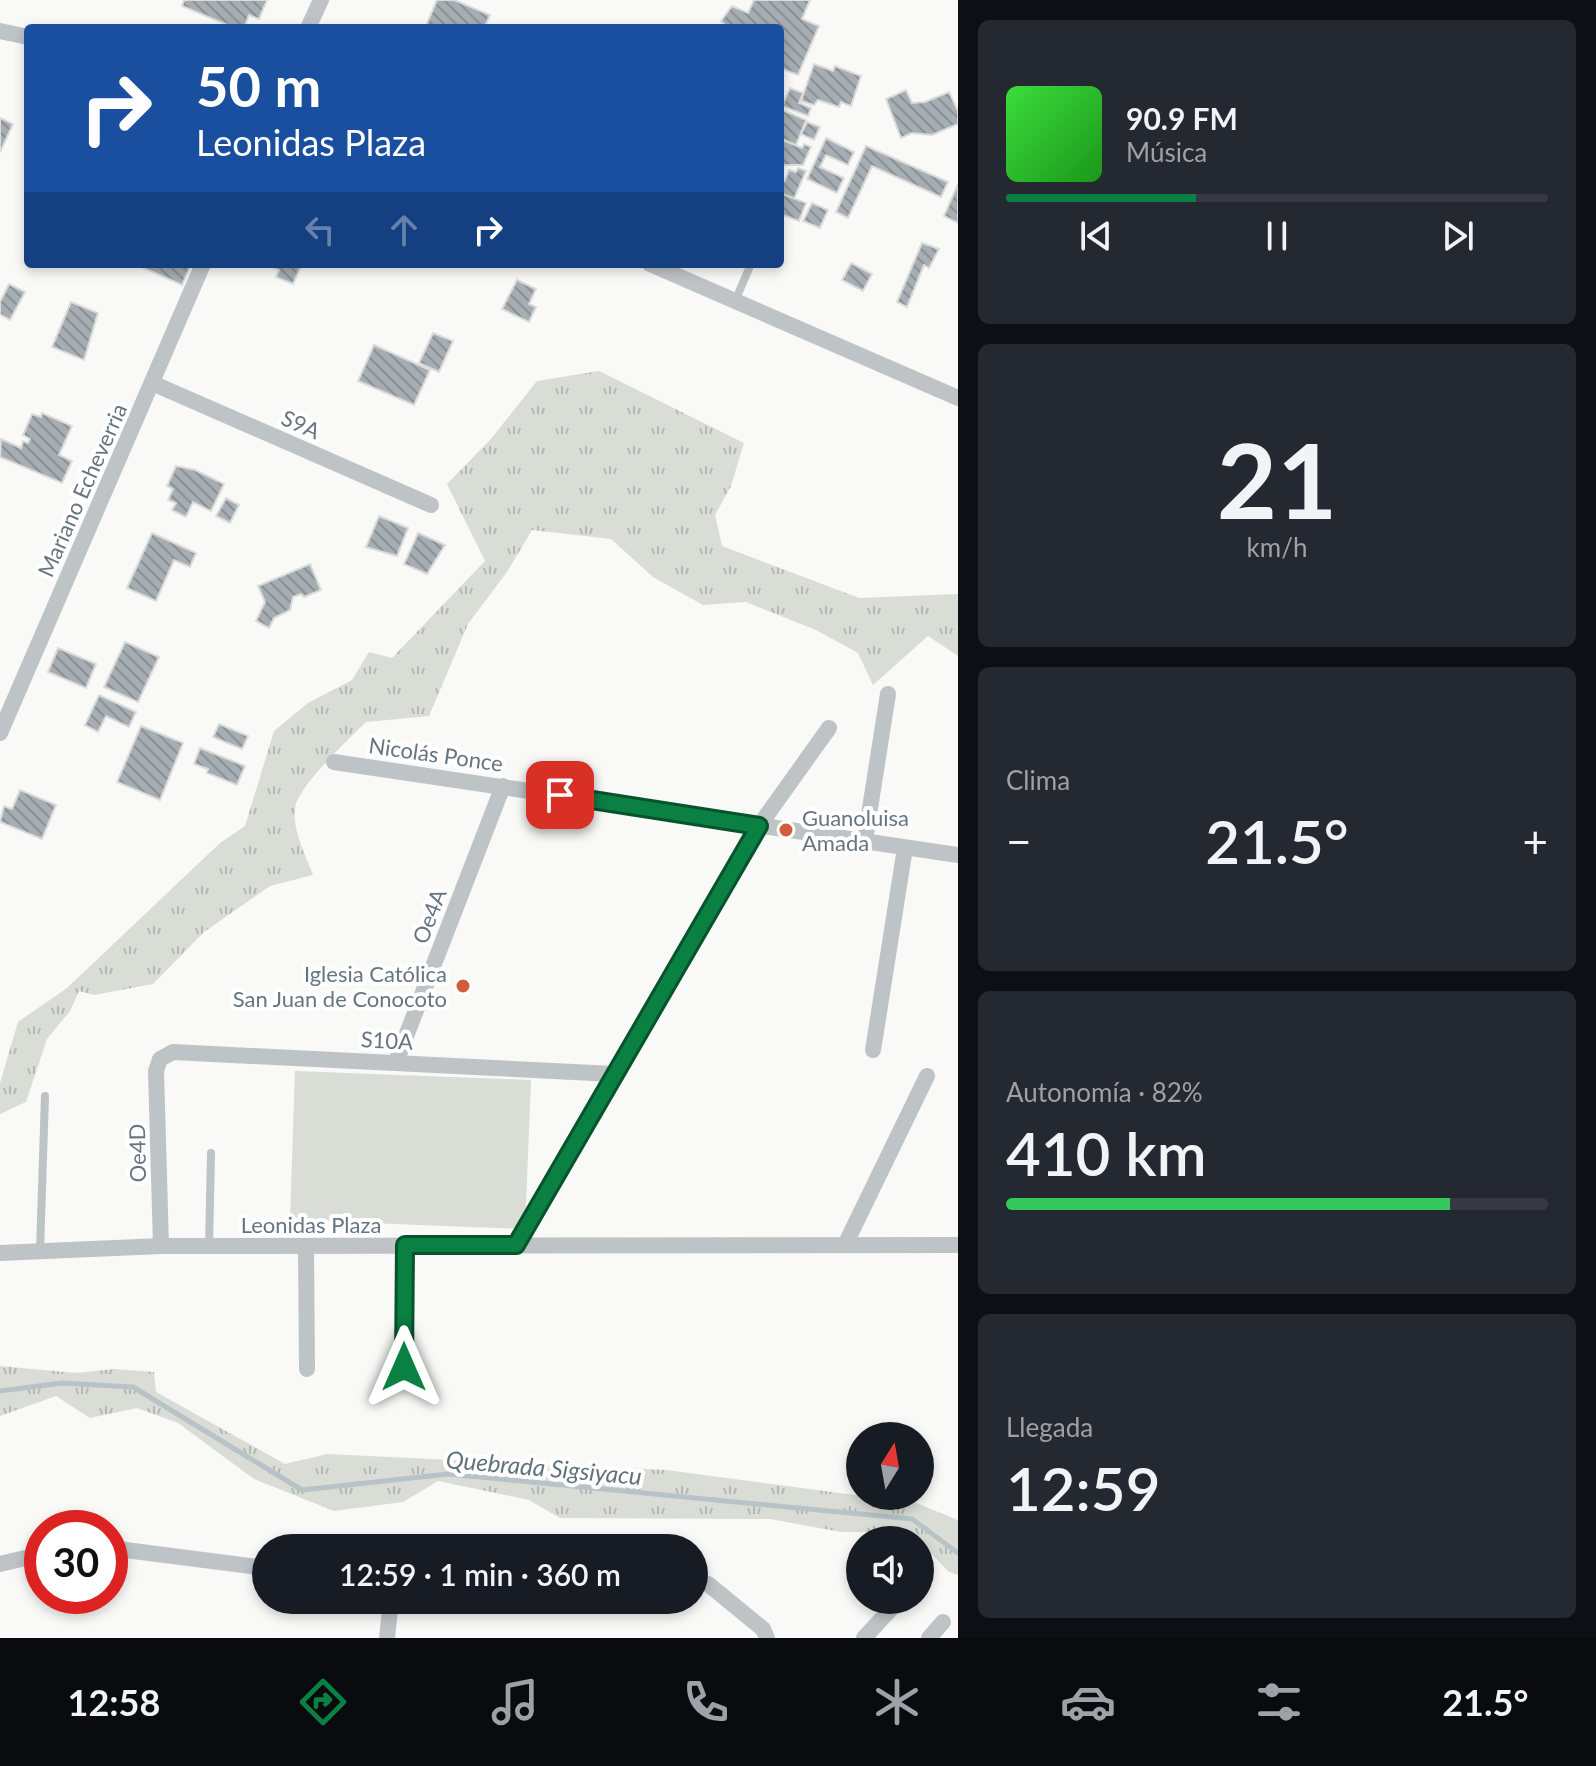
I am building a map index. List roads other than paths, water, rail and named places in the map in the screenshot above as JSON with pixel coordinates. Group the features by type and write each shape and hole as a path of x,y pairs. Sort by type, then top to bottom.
{"street":[{"path":"310,24 321,0"},
{"path":"0,31 24,36"},
{"name":"Mariano Echeverria","path":"0,733 201,268"},
{"path":"659,268 958,398"},
{"name":"S9A","path":"152,383 431,505"},
{"path":"865,840 888,694"},
{"path":"516,1245 759,826 829,728"},
{"name":"Nicolás Ponce","path":"334,762 958,855"},
{"name":"Oe4A","path":"396,1062 503,786"},
{"path":"873,1050 905,848"},
{"name":"S10A","path":"160,1059 173,1052 614,1074"},
{"name":"Oe4D","path":"160,1059 156,1071 161,1246"},
{"path":"845,1245 927,1076"},
{"path":"404,1367 405,1245"},
{"name":"Leonidas Plaza","path":"0,1253 161,1246 958,1245"},
{"path":"306,1246 307,1369"},
{"path":"128,1550 252,1566"},
{"path":"0,1564 24,1558"},
{"path":"708,1584 763,1629 767,1638"},
{"path":"387,1638 390,1614"},
{"path":"864,1638 886,1614"},
{"path":"929,1638 943,1622"}],"lane":[{"path":"735,301 749,268"},
{"path":"40,1250 45,1096"},
{"path":"209,1246 211,1153"}],"waterway":[{"name":"Quebrada Sigsiyacu","path":"0,1391 62,1383 133,1387 302,1490 448,1474 912,1519 958,1553"}],"place":[{"name":"Guanoluisa Amada","path":"786,830"},
{"name":"Iglesia Católica San Juan de Conocoto","path":"463,986"}]}
